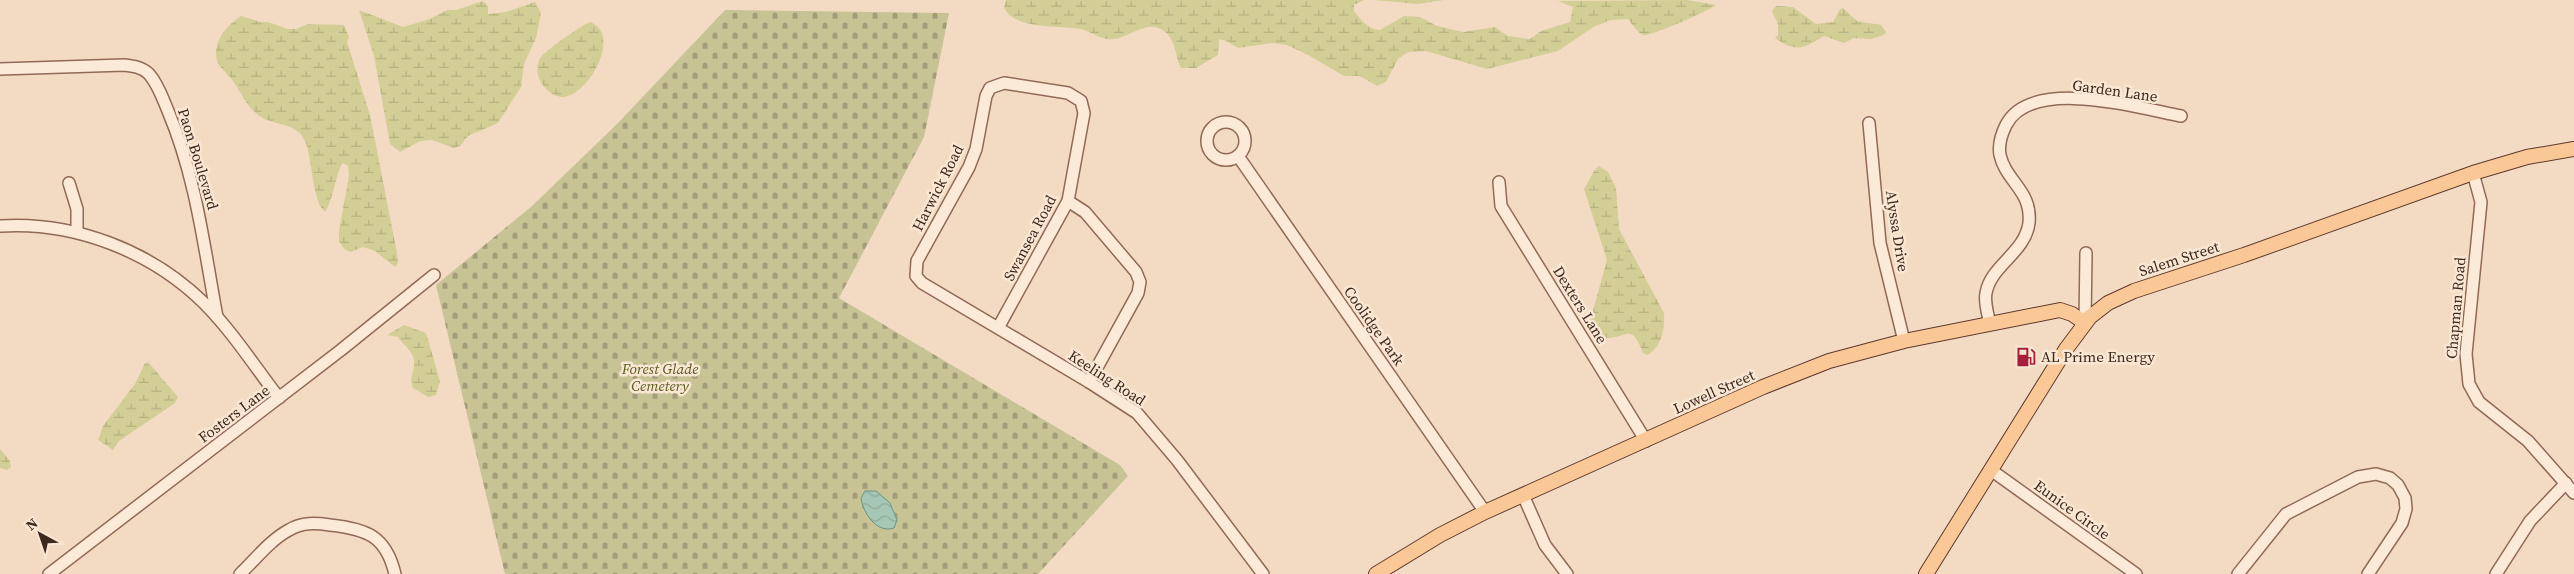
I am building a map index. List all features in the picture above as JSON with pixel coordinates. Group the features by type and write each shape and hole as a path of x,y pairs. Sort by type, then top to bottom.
{"main road":[{"name":"Salem Street","path":"1926,574 2045,382 2085,322 2108,303 2134,291 2261,249 2474,173 2527,157 2574,149"},
{"name":"Lowell Street","path":"1376,574 1440,534 1485,512 1801,371 1849,355 1904,341 2060,310 2072,314 2085,322"}],"street":[{"name":"Paon Boulevard","path":"0,69 124,65 140,68 149,74 172,120 186,162 202,226 217,317"},
{"name":"Swansea Road","path":"993,86 1006,83 1068,94 1081,101 1084,116 1068,201 998,328"},
{"name":"Harwick Road","path":"915,273 917,261 972,160 986,96 993,86"},
{"name":"Garden Lane","path":"1990,324 1986,302 1988,287 1995,275 2018,249 2028,226 2028,203 2023,192 2005,168 1999,148 2002,132 2015,113 2039,100 2082,99 2181,116"},
{"name":"Alyssa Drive","path":"1869,123 1880,243 1904,341"},
{"name":"Coolidge Park","path":"1238,156 1485,512"},
{"name":"Chapman Road","path":"2474,173 2481,202 2466,354 2469,384 2479,402 2528,441 2574,493"},
{"name":"Dexters Lane","path":"1499,182 1502,208 1646,441"},
{"path":"69,183 77,206 77,232"},
{"path":"1068,201 1085,212 1136,272 1140,282 1138,293 1089,382"},
{"name":"Paon Boulevard","path":"0,226 29,226 77,232 120,248 159,268 187,288 217,317 279,398"},
{"path":"2085,322 2086,253"},
{"name":"Keeling Road","path":"915,273 922,283 1089,382 1141,417 1177,460 1263,574"},
{"name":"Fosters Lane","path":"49,574 279,398 434,275"},
{"name":"Eunice Circle","path":"1991,470 2136,574"},
{"path":"2238,574 2286,514 2361,476 2376,474 2390,478 2398,485 2405,498 2406,509 2402,523 2368,574"},
{"path":"2496,574 2530,521 2566,483"},
{"path":"1523,495 1545,545 1567,574"},
{"path":"240,574 283,534 294,527 312,523 354,528 368,533 384,547 395,574"}],"green space":[{"path":"1006,0 1364,0 1354,5 1354,11 1365,23 1376,30 1380,30 1404,16 1420,17 1437,26 1463,32 1495,27 1508,36 1530,39 1541,31 1570,22 1573,7 1558,1 1687,0 1716,5 1680,23 1658,32 1644,35 1637,31 1628,19 1611,20 1595,26 1558,51 1487,69 1426,51 1408,52 1398,59 1386,82 1377,86 1360,76 1344,76 1287,45 1272,43 1238,48 1219,39 1218,55 1196,68 1181,68 1171,39 1164,31 1157,27 1143,28 1121,37 1106,39 1081,29 1038,25 1017,20 1004,7"},
{"path":"1374,0 1444,0 1418,4"},
{"path":"483,1 488,6 488,14 506,12 535,2 541,13 536,38 524,64 521,87 498,123 468,136 460,146 454,148 432,140 420,141 400,152 390,144 374,56 359,10 403,27 430,19 447,10 456,10"},
{"path":"1776,6 1793,7 1816,24 1833,22 1840,9 1843,8 1857,21 1881,25 1886,32 1884,35 1871,39 1854,38 1844,43 1824,36 1800,48 1789,46 1775,38 1778,35 1778,24 1772,11"},
{"name":"Forest Glade Cemetery","path":"725,10 949,13 924,137 839,298 1120,465 1128,476 1038,574 505,574 436,285 532,206 617,124"},
{"path":"241,16 288,29 296,29 308,24 344,25 349,37 347,42 370,115 397,253 398,263 395,267 375,251 363,247 350,252 344,249 339,241 339,231 349,176 348,166 343,163 341,166 325,212 317,198 304,139 296,130 267,120 256,113 220,66 216,53 219,40 226,29"},
{"path":"590,22 599,29 603,39 598,64 582,87 572,94 562,97 556,96 545,88 541,82 538,76 538,63 541,57 550,49"},
{"path":"1599,166 1608,172 1616,188 1619,229 1664,313 1662,337 1652,352 1647,355 1643,353 1639,343 1632,334 1606,338 1591,330 1589,325 1607,260 1584,189"},
{"path":"404,325 426,333 440,381 436,395 428,397 413,388 411,381 414,364 413,356 398,337 387,335"},
{"path":"148,362 178,397 175,403 119,441 113,450 98,440 103,426 135,384 145,363"},
{"path":"0,449 10,461 11,467 7,470 0,468"}],"water":[{"path":"865,491 876,491 890,503 897,520 894,528 882,528 868,516 861,498"}],"place":[{"name":"AL Prime Energy","path":"2026,357"}]}
